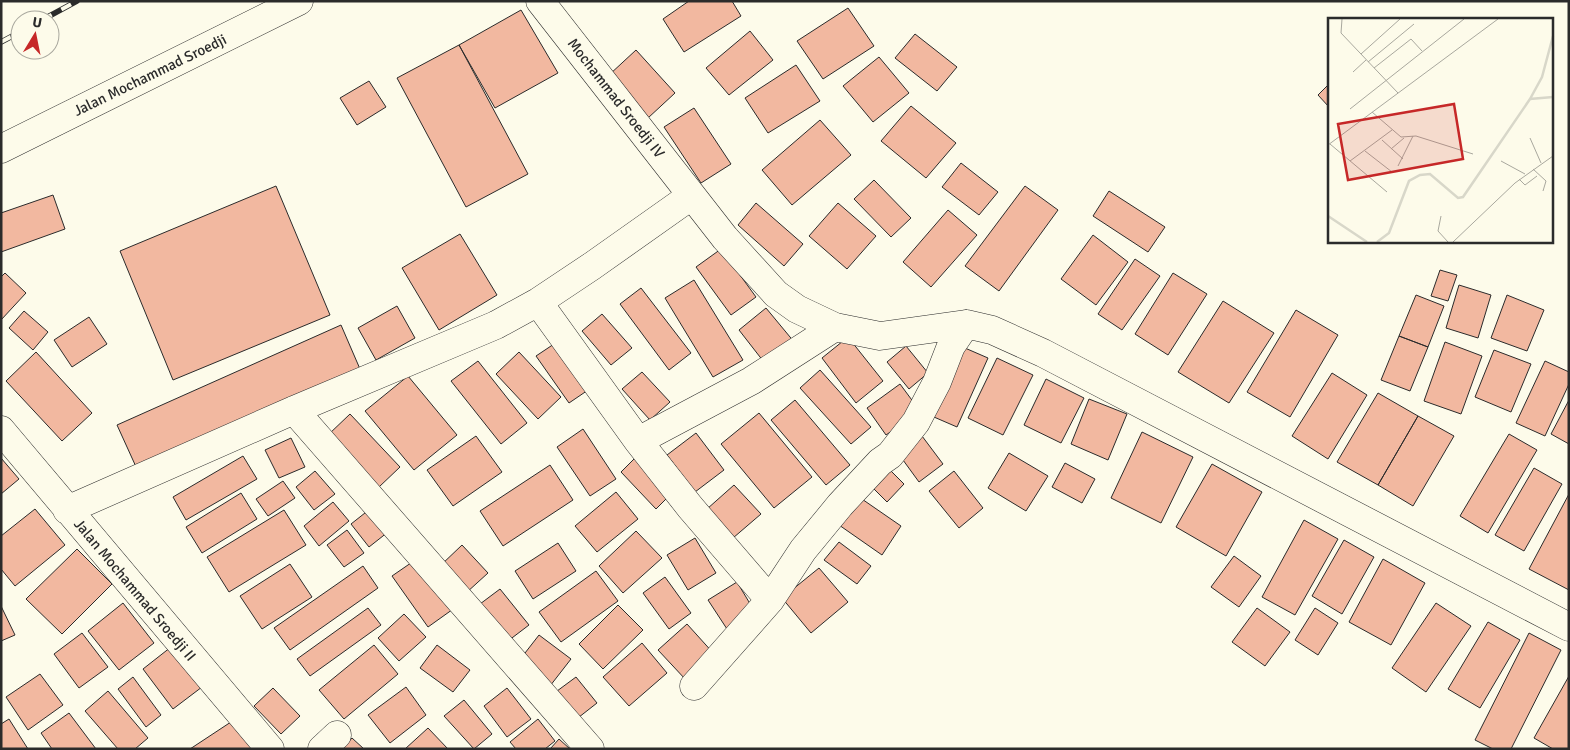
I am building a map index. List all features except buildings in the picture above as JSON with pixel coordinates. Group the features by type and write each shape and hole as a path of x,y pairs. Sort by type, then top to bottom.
{"street":[{"name":"Jalan Mochammad Sroedji","path":"1,149 299,1"},
{"name":"Mochammad Sroedji IV","path":"540,1 691,196 725,238 776,294 797,309 835,327 880,336 966,324"},
{"path":"67,510 294,410 496,325 538,302 691,196"},
{"path":"538,302 638,441 690,507 770,600"},
{"path":"694,686 770,600 803,550 827,521 880,462 890,455 916,422 937,382 951,346 966,324 992,330 1043,353 1569,627"},
{"path":"638,441 751,381 835,327"},
{"path":"294,410 590,749"},
{"name":"Jalan Mochammad Sroedji II","path":"1,430 270,749"}],"railway":[{"path":"60,10 77,1"},
{"path":"1,42 10,37"}]}
